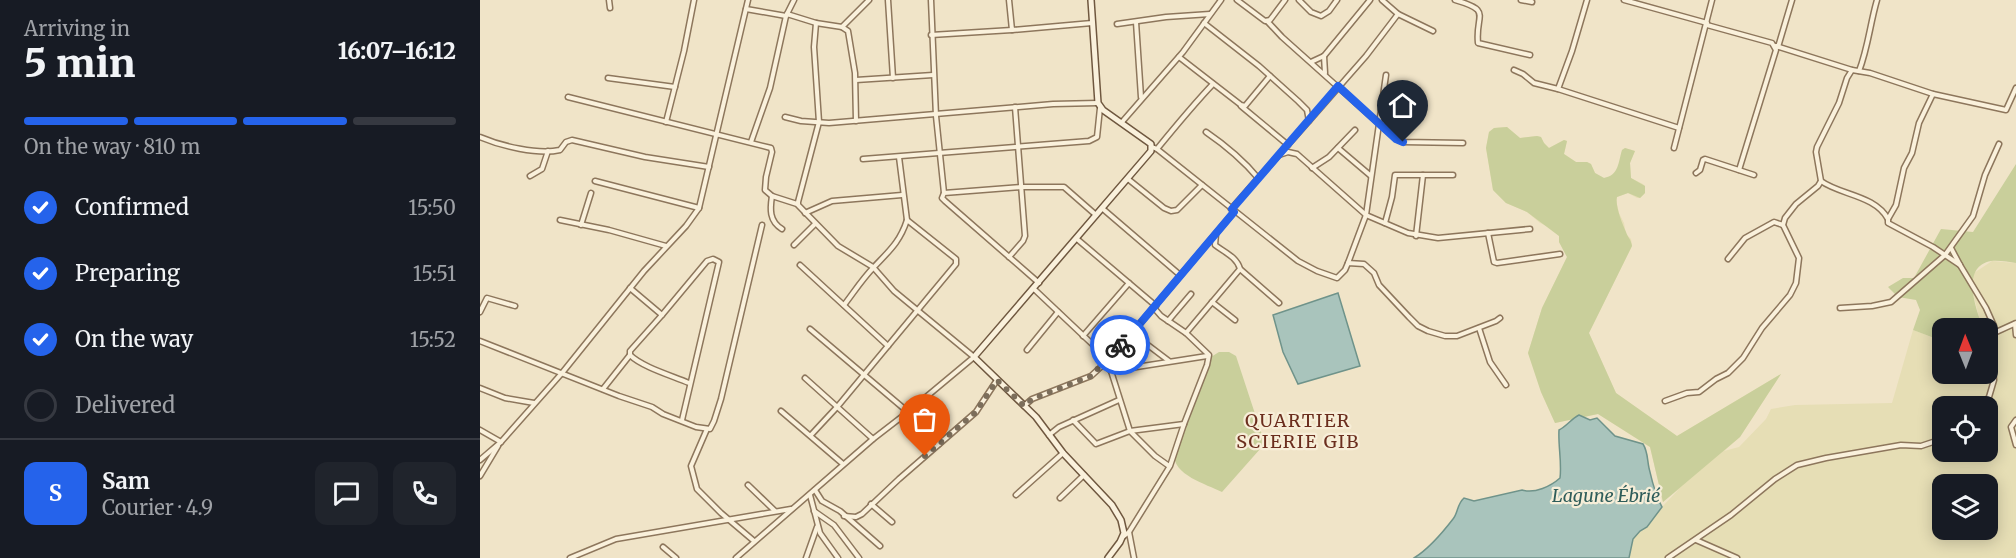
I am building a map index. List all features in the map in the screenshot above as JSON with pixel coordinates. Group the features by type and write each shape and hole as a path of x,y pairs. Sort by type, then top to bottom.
{"street":[{"path":"609,0 610,8"},
{"path":"666,122 694,0"},
{"path":"480,460 500,443 562,373 630,288 686,226 699,208 748,0"},
{"path":"751,142 770,88 786,15 794,0"},
{"path":"842,27 869,0"},
{"path":"888,0 893,78"},
{"path":"930,0 933,75 944,193 942,198 1039,283"},
{"path":"1009,0 1012,30"},
{"path":"863,159 1096,139 1099,106 1091,0"},
{"path":"1122,122 1179,57 1221,0"},
{"path":"1237,0 1263,21 1267,21 1396,139 1403,142 1463,143"},
{"path":"1267,21 1285,0"},
{"path":"1299,0 1311,12 1321,16 1329,11 1337,0"},
{"path":"1311,62 1324,56 1370,0"},
{"path":"1382,0 1398,14 1432,31"},
{"path":"1455,0 1475,6 1479,10 1481,16 1478,43 1530,55"},
{"path":"1521,0 1532,2"},
{"path":"1557,89 1572,51 1587,0"},
{"path":"1624,0 1772,43 1933,94 2006,110 2016,88"},
{"path":"1674,148 1712,0"},
{"path":"1739,170 1792,0"},
{"path":"1859,71 1867,50 1877,0"},
{"path":"746,9 842,27 849,33 856,80 856,121"},
{"path":"1117,24 1211,14"},
{"path":"1024,406 1032,399 1091,376 1104,364 1155,307 1258,178 1366,56 1398,14"},
{"path":"1136,22 1142,98"},
{"path":"797,204 819,122 814,47 816,23"},
{"path":"931,35 1092,23"},
{"path":"1204,23 1270,76 1307,110 1309,121"},
{"path":"1324,56 1325,75"},
{"path":"1179,57 1288,145"},
{"path":"1514,70 1534,83 1678,128"},
{"path":"1665,401 1687,393 1699,392 1728,373 1743,358 1762,328 1790,295 1796,283 1799,258 1783,225 1785,218 1796,204 1821,181 1817,147 1839,104 1847,78 1852,70"},
{"path":"856,80 933,75"},
{"path":"785,117 829,123 936,116 1015,107 1099,106 1298,261 1336,278 1345,270 1366,215 1386,75"},
{"path":"1241,105 1245,106 1249,102 1270,76"},
{"path":"608,78 675,87"},
{"path":"736,558 843,464 974,357 1149,153 1168,137 1181,118 1213,84"},
{"path":"1888,219 1896,205 1904,168 1912,153 1919,123 1933,94"},
{"path":"568,97 751,142 772,150 765,190 772,196 797,204 838,246 873,267 894,291 974,357 1036,417 1063,453 1112,505 1124,528 1123,536"},
{"path":"1009,257 1025,236 1015,107"},
{"path":"1312,168 1338,148 1355,130"},
{"path":"1206,132 1248,165 1258,178"},
{"path":"480,137 513,147 548,151 560,150 566,142 572,140 645,157 708,167"},
{"path":"1840,308 1891,302 1945,255 1972,216 1985,175 1999,144"},
{"path":"1338,148 1371,176"},
{"path":"530,176 542,169 548,151"},
{"path":"1279,154 1297,154 1366,215 1416,236 1438,238 1530,229"},
{"path":"844,305 873,267 893,249 907,219 902,195 899,157"},
{"path":"1696,173 1705,159 1754,176"},
{"path":"1416,236 1423,175"},
{"path":"1385,223 1395,176 1453,175"},
{"path":"1128,179 1171,211 1176,210 1202,185"},
{"path":"595,181 699,208"},
{"path":"1821,181 1830,188 1852,194 1872,204 1884,212 1888,223 1960,265"},
{"path":"944,193 1022,187 1064,187 1097,216"},
{"path":"581,225 591,193"},
{"path":"805,213 832,201 902,195"},
{"path":"772,196 772,220 783,229"},
{"path":"1103,209 1180,275"},
{"path":"810,435 838,406 919,311 957,261 907,219"},
{"path":"560,220 609,230 666,246"},
{"path":"1728,259 1745,238 1774,222 1783,225"},
{"path":"794,245 815,224"},
{"path":"480,341 696,427 707,429 712,427 721,399 762,225"},
{"path":"1216,232 1215,245 1234,258 1239,264 1239,269 1279,303"},
{"path":"1488,233 1494,262 1497,263 1560,254"},
{"path":"1077,239 1209,355 1170,466 1129,532 1123,536 1108,558"},
{"path":"1951,248 1990,318"},
{"path":"603,389 630,355 630,351 707,261 713,259 719,262 682,420"},
{"path":"1348,263 1364,264 1374,273 1379,285 1418,326 1445,336 1457,336 1500,318"},
{"path":"800,265 888,346"},
{"path":"1186,333 1239,269"},
{"path":"1083,336 1129,283"},
{"path":"630,288 662,315"},
{"path":"1034,289 1107,358"},
{"path":"1168,321 1191,294"},
{"path":"480,312 484,300 489,297 515,306"},
{"path":"1212,302 1235,320"},
{"path":"1027,350 1058,312"},
{"path":"1998,331 2016,323 2016,334"},
{"path":"1479,328 1490,362 1506,385"},
{"path":"810,329 908,412 939,444"},
{"path":"1132,333 1169,361"},
{"path":"630,355 632,358 689,383"},
{"path":"1111,371 1208,356"},
{"path":"1104,364 1111,371 1130,432 1155,456 1170,466"},
{"path":"805,378 873,439"},
{"path":"844,516 856,517 862,514 976,412 997,380"},
{"path":"480,388 505,398 535,403"},
{"path":"1049,435 1073,420 1119,400"},
{"path":"781,411 843,464"},
{"path":"1073,420 1096,444 1130,432 1184,424"},
{"path":"2016,420 2011,427 2016,445"},
{"path":"707,429 691,470 697,489 754,541"},
{"path":"480,430 500,443"},
{"path":"1668,558 1731,515 1775,479 1797,465 1818,459 1901,445 1922,446 1932,442"},
{"path":"480,476 500,443"},
{"path":"1016,495 1063,453"},
{"path":"1060,498 1085,475"},
{"path":"748,485 775,511"},
{"path":"814,490 822,501 880,546"},
{"path":"810,495 820,533 838,558"},
{"path":"871,504 892,522"},
{"path":"570,558 581,556 616,539 728,518 792,509"},
{"path":"814,511 834,525 859,558"},
{"path":"806,558 818,527"},
{"path":"1129,532 1134,558"},
{"path":"1696,540 1737,558"},
{"path":"663,547 676,558"},
{"path":"808,551 813,558"}],"shaded area":[{"path":"1507,127 1520,138 1541,137 1549,148 1564,140 1567,141 1564,154 1576,162 1591,164 1595,173 1604,178 1615,173 1620,163 1622,150 1625,148 1635,151 1630,163 1631,178 1645,186 1645,193 1637,198 1628,193 1617,197 1616,200 1632,246 1589,333 1616,393 1677,436 1781,374 1740,437 1724,451 1739,447 1766,419 1771,409 1795,405 1892,403 1913,330 1932,337 1932,384 1998,384 1998,318 1979,318 1972,289 1972,279 1974,273 1992,261 2016,263 2016,558 1629,558 1633,539 1647,527 1679,489 1663,502 1650,447 1598,414 1555,423 1541,392 1528,353 1542,308 1567,257 1559,242 1559,236 1527,212 1506,203 1493,190 1486,148 1489,132 1494,128"}],"green space":[{"path":"1507,127 1520,138 1541,137 1549,148 1564,140 1567,141 1564,154 1576,162 1591,164 1595,173 1604,178 1615,171 1622,150 1625,148 1635,151 1630,163 1631,178 1645,186 1645,193 1640,198 1628,193 1617,197 1618,210 1632,246 1589,333 1616,393 1677,436 1781,374 1740,437 1663,502 1650,447 1598,414 1555,423 1541,392 1528,353 1542,308 1567,257 1559,242 1559,236 1527,212 1506,203 1493,190 1486,148 1489,132 1494,128"},
{"path":"2016,164 2016,263 1991,261 1981,265 1976,271 1973,290 1980,318 1932,318 1932,337 1913,330 1920,310 1916,300 1898,297 1888,287 1903,278 1914,278 1941,229 1973,232"},
{"path":"1219,352 1229,352 1236,356 1262,435 1268,440 1222,492 1185,473 1179,468 1174,454 1211,357"}],"water":[{"path":"1338,293 1360,366 1298,384 1283,352 1273,315"},
{"name":"Lagune Ébrié","path":"1579,415 1590,420 1597,418 1615,436 1643,444 1646,450 1654,488 1662,507 1647,527 1633,539 1629,558 1414,558 1429,546 1455,517 1464,498 1474,501 1522,490 1537,490 1560,478 1559,430"}],"way so far":[{"path":"925,456 976,412 997,380 1024,406 1032,399 1091,376 1120,345"}],"district":[{"name":"QUARTIER SCIERIE GIB","path":"1298,431"}],"route":[{"path":"1120,345 1154,308 1234,212 1232,209 1338,86 1396,139 1403,142"}]}
